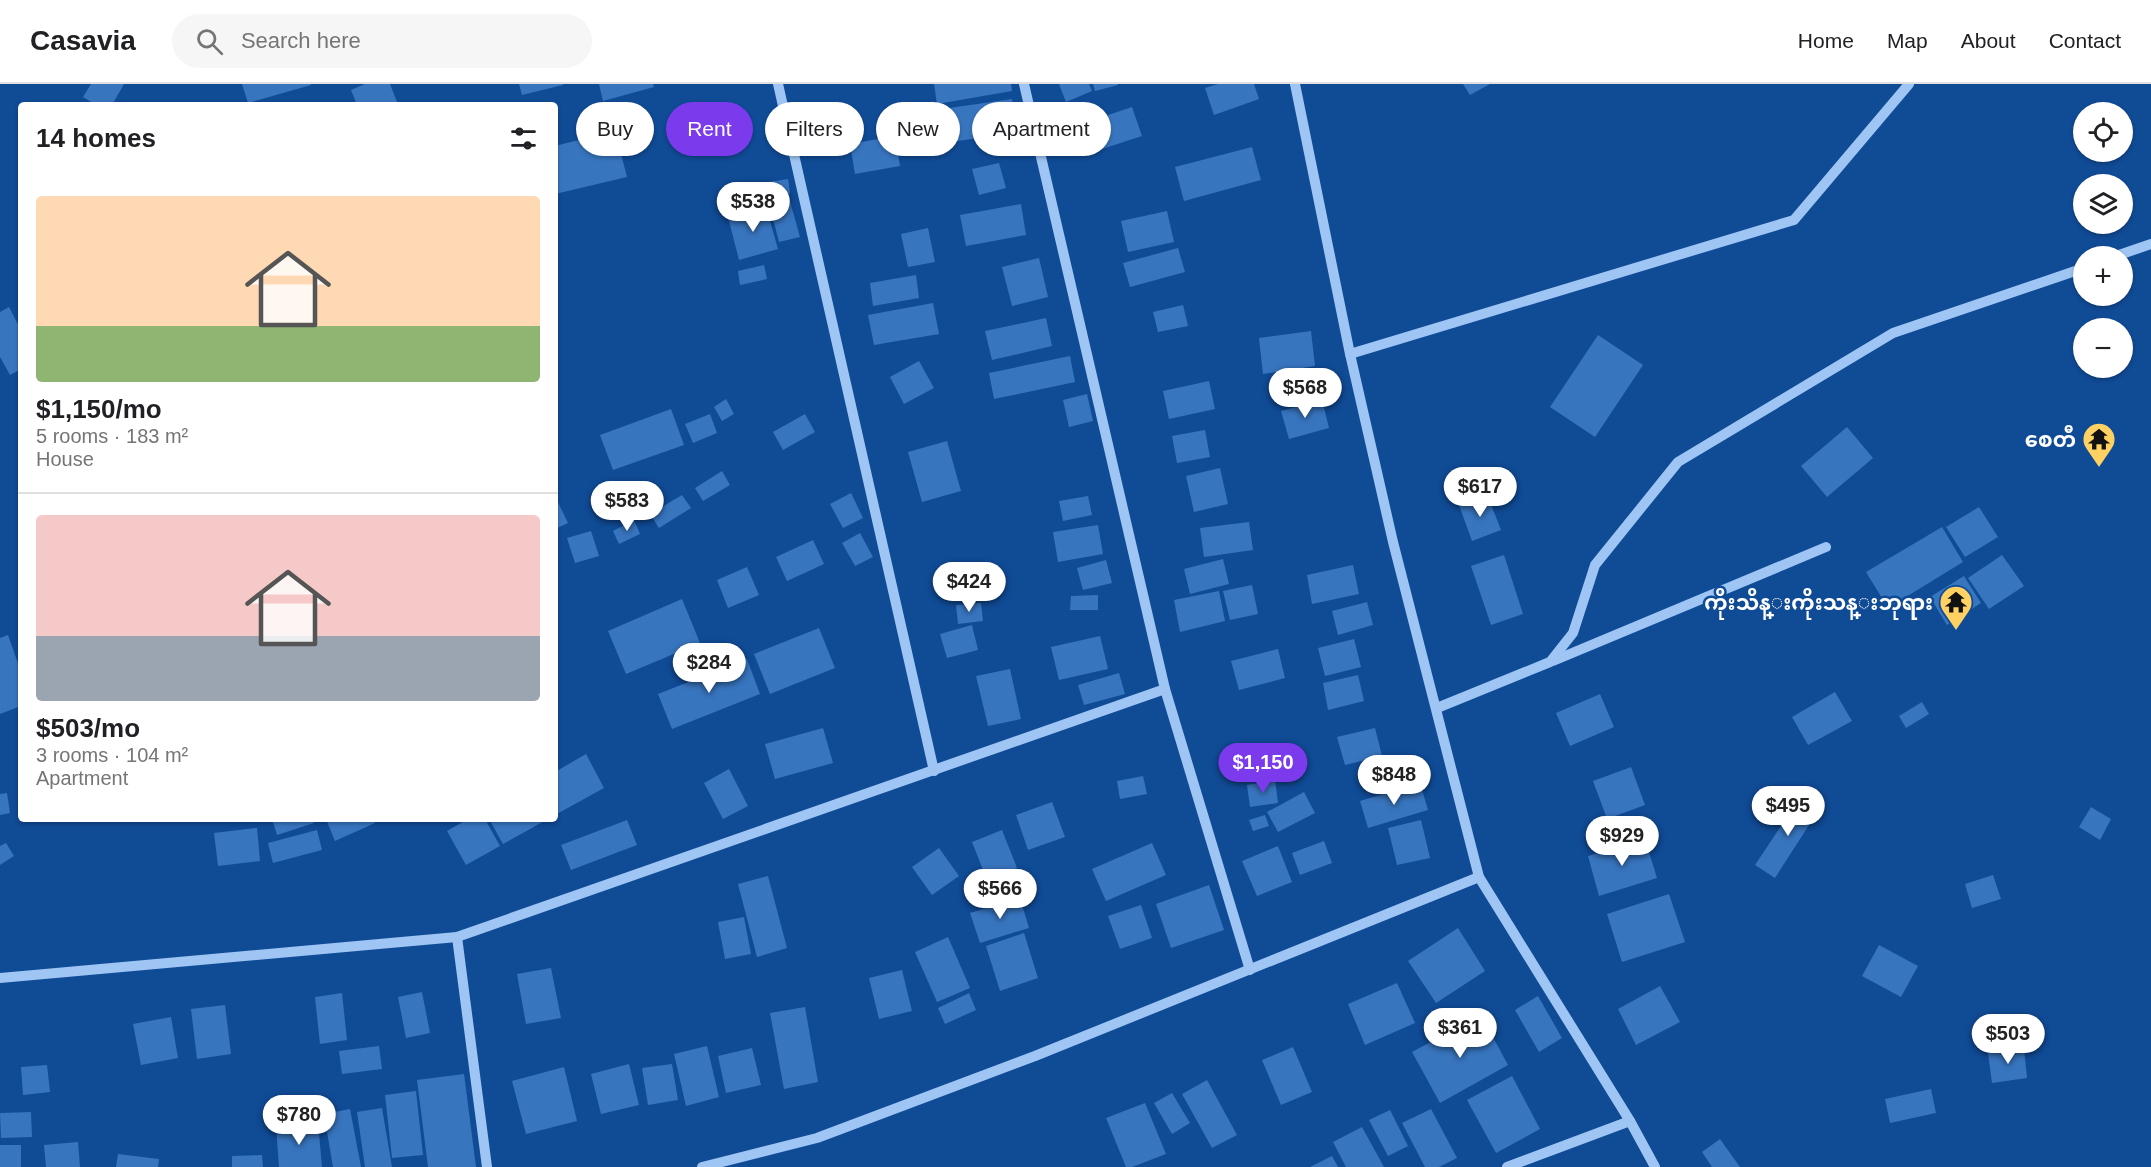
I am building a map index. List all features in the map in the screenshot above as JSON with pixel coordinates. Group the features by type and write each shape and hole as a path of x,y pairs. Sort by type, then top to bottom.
{"street":[{"path":"778,84 934,771"},
{"path":"1024,84 1165,689 1250,970"},
{"path":"1295,84 1350,354 1393,542 1479,877 1630,1120 1655,1167"},
{"path":"1350,354 1794,220 1909,84"},
{"path":"2133,250 2151,244"},
{"path":"1550,663 1573,633 1595,565 1678,462 1893,333 2073,272"},
{"path":"1437,708 1826,547"},
{"path":"0,978 457,937 1165,689"},
{"path":"702,1167 818,1138 1024,1060 1479,877"},
{"path":"457,937 487,1167"},
{"path":"1507,1167 1630,1120"}],"building":[{"path":"91,84 124,84 114,102 91,102 83,97"},
{"path":"242,84 311,84 252,102 248,102"},
{"path":"365,84 390,84 397,102 356,102 351,90"},
{"path":"519,84 563,84 563,85 522,95"},
{"path":"599,84 653,84 654,87 603,101"},
{"path":"934,84 1011,84 1012,91 937,102"},
{"path":"1059,84 1089,84 1092,91 1066,102"},
{"path":"1093,84 1118,84 1118,85 1095,91"},
{"path":"1218,84 1254,84 1259,99 1214,115 1205,88"},
{"path":"1463,84 1490,84 1470,95"},
{"path":"1012,99 1012,102 991,102"},
{"path":"972,105 972,139 960,141 960,106"},
{"path":"1132,107 1142,136 1111,146 1111,114"},
{"path":"876,139 876,156 898,156 900,166 855,174 852,156 864,156 864,142"},
{"path":"576,141 576,156 622,156 627,177 558,193 558,145"},
{"path":"1252,147 1261,180 1184,201 1175,167"},
{"path":"999,163 1006,188 979,195 972,169"},
{"path":"788,179 790,193 772,197 769,182"},
{"path":"789,198 800,237 779,242 769,203"},
{"path":"1021,204 1026,235 966,246 960,215"},
{"path":"766,207 778,249 739,260 728,217"},
{"path":"1167,211 1174,242 1128,252 1121,221"},
{"path":"928,228 935,262 908,267 901,234"},
{"path":"1178,248 1185,272 1130,287 1123,263"},
{"path":"1039,258 1048,297 1012,306 1002,267"},
{"path":"764,265 767,279 740,285 738,271"},
{"path":"916,275 919,298 873,306 870,283"},
{"path":"933,303 939,334 874,345 868,315"},
{"path":"1183,305 1188,326 1158,332 1153,312"},
{"path":"9,307 18,324 18,371 10,375 0,357 0,312"},
{"path":"1046,318 1052,346 992,360 985,331"},
{"path":"1311,331 1315,366 1263,374 1259,338"},
{"path":"1598,335 1643,365 1595,437 1550,407"},
{"path":"1070,356 1075,382 994,399 989,373"},
{"path":"919,361 934,388 904,404 890,377"},
{"path":"1209,381 1215,409 1169,419 1163,391"},
{"path":"1087,394 1093,421 1069,427 1063,400"},
{"path":"726,399 734,414 722,421 714,407"},
{"path":"1322,400 1329,428 1289,439 1281,411"},
{"path":"671,409 684,445 613,470 600,435"},
{"path":"710,414 717,433 693,443 685,424"},
{"path":"805,414 815,432 783,450 773,432"},
{"path":"1847,427 1873,458 1827,497 1801,466"},
{"path":"1205,430 1210,457 1177,463 1172,436"},
{"path":"947,441 961,491 922,502 908,452"},
{"path":"1220,468 1228,504 1194,512 1186,476"},
{"path":"722,471 730,485 703,501 695,488"},
{"path":"851,493 863,518 843,528 830,504"},
{"path":"1487,494 1501,530 1472,541 1459,505"},
{"path":"682,495 691,508 659,528 650,514"},
{"path":"1088,496 1092,515 1063,521 1059,501"},
{"path":"558,502 568,523 558,528"},
{"path":"1979,507 1998,537 1965,557 1946,527"},
{"path":"634,520 640,534 619,544 613,531"},
{"path":"1249,522 1253,550 1204,557 1200,528"},
{"path":"1098,525 1103,554 1058,562 1053,532"},
{"path":"1942,527 1963,562 1888,608 1866,572"},
{"path":"591,531 599,556 575,563 567,538"},
{"path":"860,533 873,557 855,566 842,543"},
{"path":"813,540 824,564 787,581 776,557"},
{"path":"1504,555 1523,614 1491,625 1471,566"},
{"path":"2002,555 2024,586 1989,609 1968,578"},
{"path":"1223,559 1229,584 1190,594 1184,569"},
{"path":"1106,560 1112,583 1083,590 1077,568"},
{"path":"1353,565 1359,594 1312,604 1307,575"},
{"path":"747,567 759,595 728,608 717,580"},
{"path":"969,568 978,586 954,598 945,581"},
{"path":"1964,576 1981,603 1947,625 1930,597"},
{"path":"1252,585 1258,614 1230,620 1223,591"},
{"path":"1219,591 1225,621 1180,632 1174,600"},
{"path":"1098,595 1098,610 1070,610 1071,596"},
{"path":"682,599 700,643 626,674 608,631"},
{"path":"1367,602 1373,625 1338,635 1332,611"},
{"path":"981,603 983,621 958,624 956,605"},
{"path":"972,625 978,650 947,658 940,634"},
{"path":"819,628 835,668 770,694 754,654"},
{"path":"8,635 18,663 18,707 0,714 0,638"},
{"path":"1100,636 1108,669 1059,680 1051,647"},
{"path":"1354,639 1361,667 1325,676 1318,648"},
{"path":"1278,649 1285,678 1239,690 1231,661"},
{"path":"747,659 760,694 672,729 658,694"},
{"path":"1010,669 1021,719 988,726 976,676"},
{"path":"1119,673 1125,694 1084,705 1078,685"},
{"path":"1358,675 1364,701 1328,710 1323,683"},
{"path":"1835,692 1852,721 1808,745 1792,717"},
{"path":"1600,694 1614,727 1570,746 1556,713"},
{"path":"1922,702 1929,714 1906,728 1899,716"},
{"path":"823,728 833,763 775,779 765,744"},
{"path":"1375,728 1382,756 1345,765 1337,737"},
{"path":"586,754 604,788 558,813 558,770"},
{"path":"1631,767 1645,805 1607,819 1593,781"},
{"path":"729,769 748,806 723,819 704,783"},
{"path":"1143,776 1147,794 1120,799 1117,781"},
{"path":"1275,780 1278,803 1250,807 1247,785"},
{"path":"1420,783 1428,810 1368,828 1360,801"},
{"path":"1304,792 1315,813 1278,832 1267,812"},
{"path":"7,793 10,813 0,815 0,794"},
{"path":"1801,796 1820,808 1775,878 1755,865"},
{"path":"1052,802 1065,837 1028,850 1016,815"},
{"path":"2091,807 2111,819 2100,840 2079,827"},
{"path":"1265,815 1269,826 1253,831 1249,820"},
{"path":"627,820 637,845 571,870 561,845"},
{"path":"1421,820 1430,858 1397,865 1388,828"},
{"path":"273,822 314,822 314,823 277,835"},
{"path":"327,822 375,823 335,841"},
{"path":"463,822 487,822 500,846 466,865 447,831"},
{"path":"491,822 543,822 503,844"},
{"path":"257,828 260,861 218,866 214,833"},
{"path":"317,830 322,850 273,863 268,843"},
{"path":"1002,830 1017,868 987,880 972,842"},
{"path":"1645,839 1657,878 1599,896 1588,856"},
{"path":"1324,841 1332,863 1300,875 1292,853"},
{"path":"6,843 14,856 0,865 0,846"},
{"path":"1152,843 1166,875 1106,901 1092,869"},
{"path":"1278,846 1292,882 1257,896 1242,861"},
{"path":"939,848 959,876 932,895 912,867"},
{"path":"1993,875 2001,899 1972,908 1965,884"},
{"path":"768,876 787,948 757,957 738,884"},
{"path":"1209,885 1224,930 1171,948 1156,904"},
{"path":"1669,894 1685,942 1622,962 1607,914"},
{"path":"1020,898 1029,928 980,943 970,913"},
{"path":"1141,905 1152,938 1120,949 1108,916"},
{"path":"744,917 751,954 725,959 718,922"},
{"path":"1458,928 1485,971 1436,1003 1408,961"},
{"path":"1024,933 1038,978 1000,991 986,946"},
{"path":"948,937 970,988 937,1002 915,952"},
{"path":"1879,945 1918,966 1901,997 1862,976"},
{"path":"551,968 561,1018 526,1024 517,974"},
{"path":"902,970 912,1011 879,1019 869,978"},
{"path":"1397,983 1415,1023 1365,1045 1348,1004"},
{"path":"1660,986 1680,1022 1636,1045 1618,1009"},
{"path":"422,992 430,1033 406,1038 398,997"},
{"path":"342,993 347,1040 320,1044 315,997"},
{"path":"969,993 976,1010 945,1024 938,1008"},
{"path":"1538,996 1562,1038 1539,1052 1515,1010"},
{"path":"225,1005 231,1054 197,1059 191,1009"},
{"path":"805,1007 818,1082 784,1089 770,1013"},
{"path":"1481,1015 1508,1065 1440,1103 1412,1052"},
{"path":"171,1017 178,1058 141,1065 133,1024"},
{"path":"379,1046 382,1069 342,1074 339,1051"},
{"path":"707,1046 719,1097 686,1106 674,1054"},
{"path":"1293,1047 1312,1092 1281,1105 1262,1060"},
{"path":"752,1048 761,1085 726,1093 718,1056"},
{"path":"2024,1048 2027,1078 1992,1083 1988,1053"},
{"path":"629,1064 639,1105 601,1114 591,1074"},
{"path":"672,1064 678,1100 648,1105 642,1068"},
{"path":"47,1065 50,1092 23,1095 21,1067"},
{"path":"564,1067 577,1121 526,1134 512,1081"},
{"path":"464,1074 476,1167 428,1167 417,1080"},
{"path":"1512,1076 1540,1129 1496,1153 1467,1100"},
{"path":"1207,1080 1237,1135 1212,1148 1182,1094"},
{"path":"1931,1089 1936,1113 1890,1123 1885,1099"},
{"path":"416,1091 423,1155 392,1158 385,1095"},
{"path":"1172,1093 1190,1123 1172,1134 1154,1103"},
{"path":"1145,1103 1166,1154 1132,1167 1126,1167 1106,1118"},
{"path":"382,1108 392,1167 365,1167 357,1112"},
{"path":"350,1109 361,1167 333,1167 324,1114"},
{"path":"1431,1109 1457,1158 1439,1167 1425,1167 1402,1123"},
{"path":"1390,1110 1408,1146 1388,1156 1369,1120"},
{"path":"31,1112 32,1137 1,1138 0,1113"},
{"path":"318,1123 322,1167 279,1167 276,1126"},
{"path":"1362,1127 1384,1167 1346,1167 1333,1142"},
{"path":"1720,1139 1740,1167 1712,1167 1702,1152"},
{"path":"78,1142 80,1167 46,1167 44,1145"},
{"path":"0,1145 21,1145 21,1167 0,1167"},
{"path":"118,1154 159,1159 158,1167 116,1167"},
{"path":"262,1155 263,1167 232,1167 232,1156"},
{"path":"1332,1156 1338,1167 1310,1167"}],"place":[{"name":"စေတီ","path":"2099,468"},
{"name":"ကိုးသိန္းကိုးသန္းဘုရား","path":"1956,631"}]}
